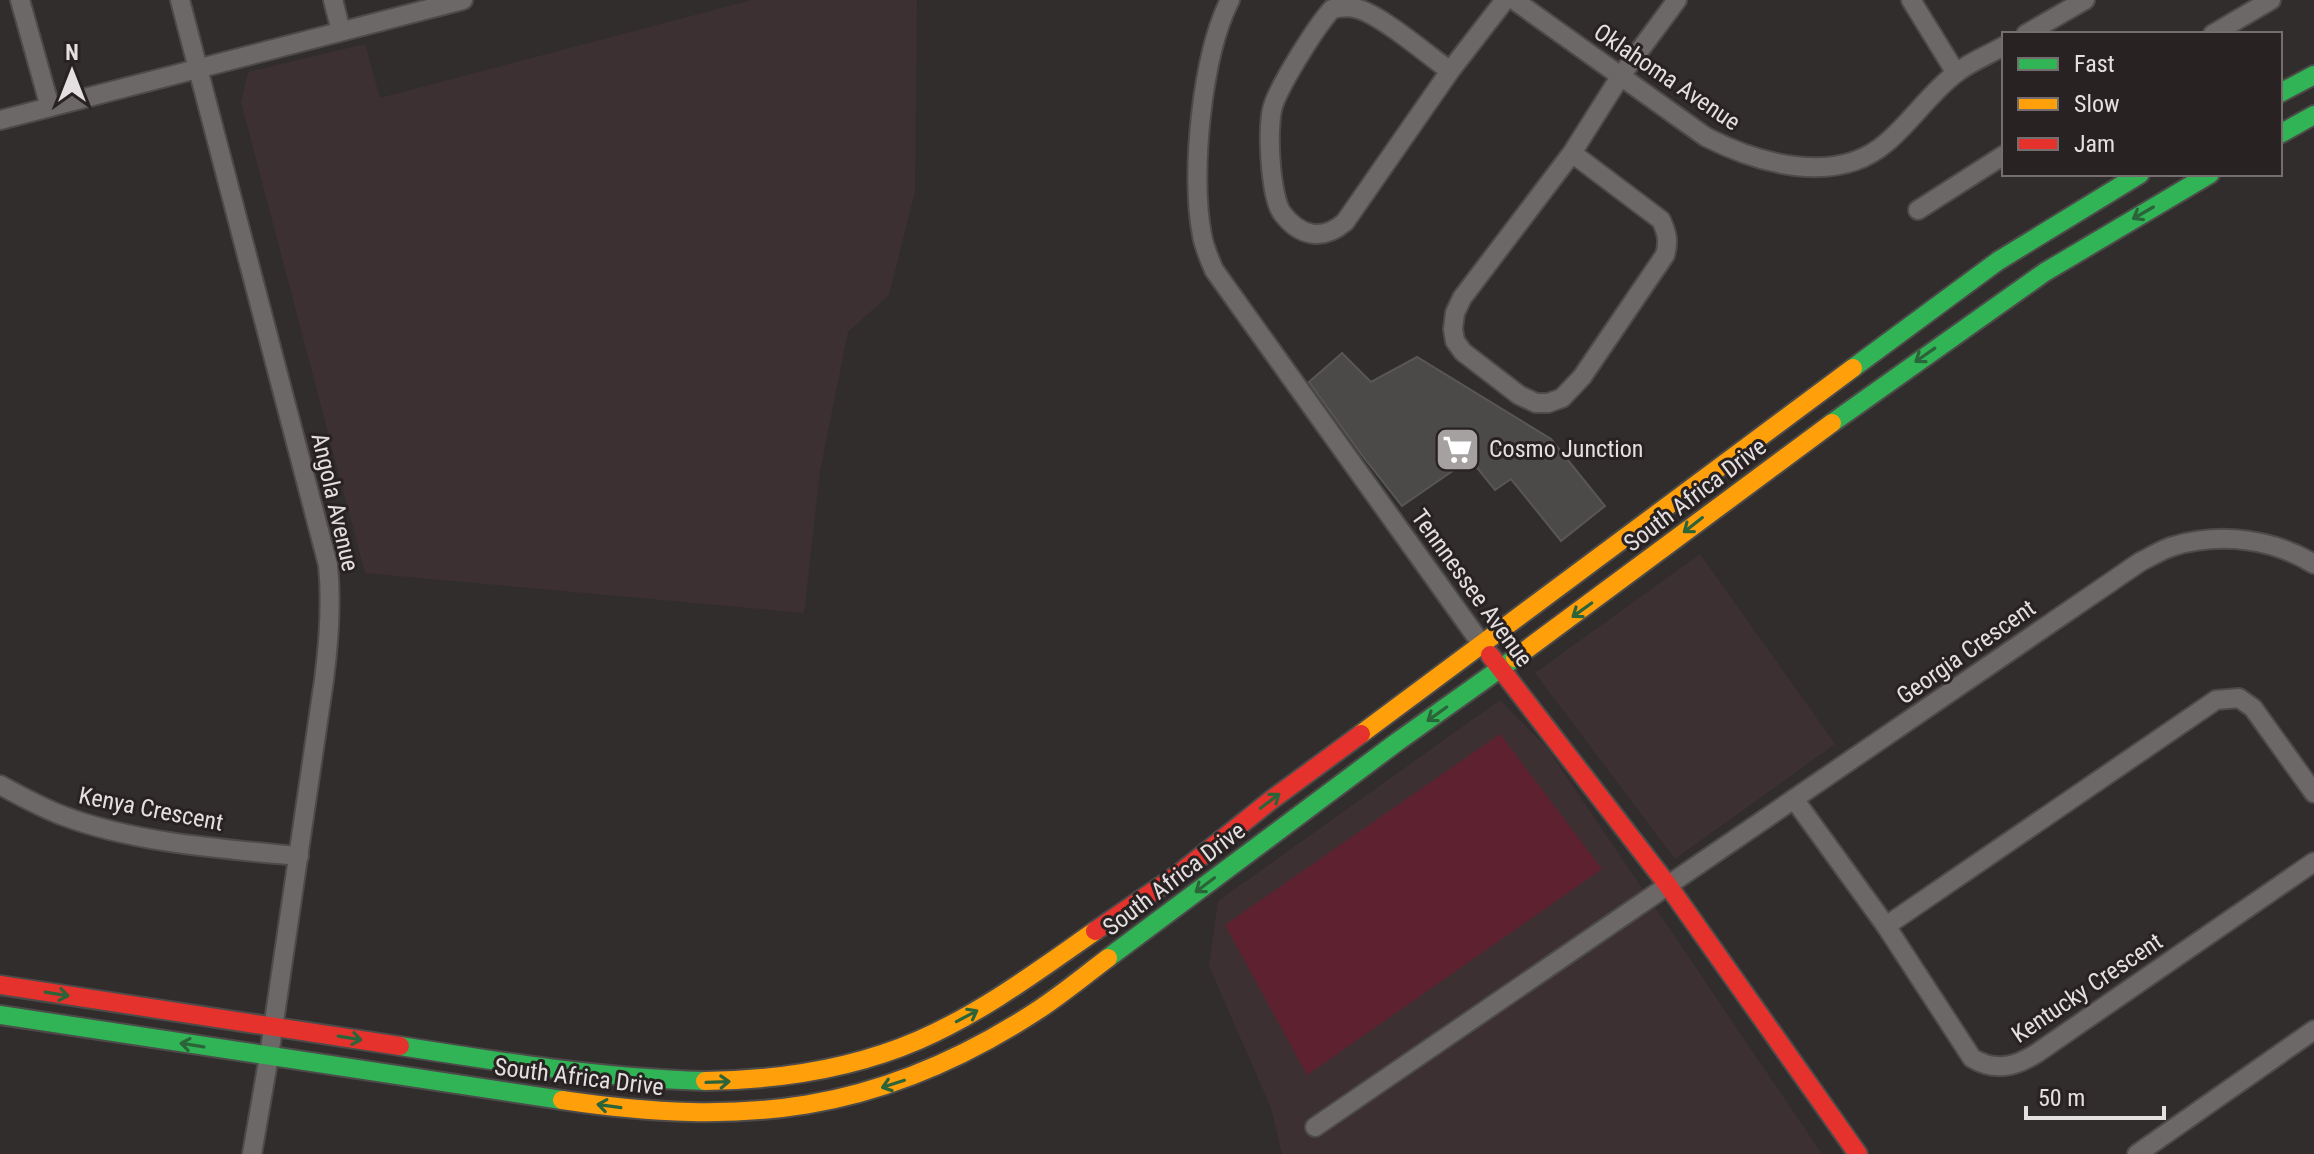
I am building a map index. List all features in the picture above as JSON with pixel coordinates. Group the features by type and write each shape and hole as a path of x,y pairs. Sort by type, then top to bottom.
{"street":[{"path":"20,0 50,107"},
{"name":"Angola Avenue","path":"180,0 328,565 331,627 252,1154"},
{"path":"333,0 341,31"},
{"path":"0,120 341,31 427,4 463,0"},
{"name":"Tennnessee Avenue","path":"1230,0 1209,61 1197,169 1202,239 1214,270 1483,646 1667,884 1858,1154"},
{"path":"1450,71 1374,16 1359,9 1332,9 1315,31 1273,104 1270,160 1281,212 1302,229 1319,236 1335,231 1345,222 1450,71 1505,0"},
{"name":"Oklahoma Avenue","path":"1514,0 1706,137 1730,149 1779,164 1823,167 1848,164 1868,156 1956,73 2002,47"},
{"path":"1572,153 1661,220 1667,232 1668,245 1665,255 1582,377 1562,398 1536,403 1519,395 1463,352 1455,341 1455,313 1462,298 1572,153 1620,77 1677,0"},
{"path":"1911,0 1956,73"},
{"path":"2029,32 2085,0"},
{"path":"2216,32 2271,0"},
{"path":"2282,92 2314,75"},
{"path":"2282,133 2314,115"},
{"path":"1918,210 2002,156"},
{"name":"South Africa Drive","path":"0,985 550,1069 694,1083 780,1077 865,1060 939,1030 1016,987 1180,873 1271,800 1483,646 1513,620 1998,261 2137,176"},
{"name":"South Africa Drive","path":"0,1015 561,1099 686,1114 763,1112 817,1104 901,1082 976,1048 1037,1011 1729,498 2019,290 2207,176"},
{"name":"Georgia Crescent","path":"1315,1127 2109,582 2172,546 2221,539 2257,541 2285,549 2314,564"},
{"path":"1886,926 2216,700 2239,698 2253,708 2314,793"},
{"name":"Kenya Crescent","path":"0,785 61,815 98,826 216,848 299,856"},
{"name":"Kentucky Crescent","path":"1794,799 1886,926 1972,1058 1990,1066 2006,1067 2037,1053 2314,862"},
{"path":"2137,1154 2314,1030"}],"shaded area":[{"path":"752,0 917,0 915,191 889,295 848,332 820,471 804,613 365,573 241,102 248,72 365,44 380,98"},
{"path":"1700,554 1835,744 1675,859 1535,673"},
{"path":"1500,700 1547,748 1822,1154 1282,1154 1271,1108 1209,966 1218,901"},
{"path":"1500,734 1602,869 1307,1075 1225,925"}],"building":[{"name":"Cosmo Junction","path":"1342,353 1371,382 1417,357 1551,439 1605,506 1561,541 1511,479 1495,490 1470,459 1402,506 1309,382"}],"traffic: fast":[{"path":"2282,92 2314,75"},
{"path":"2282,133 2314,115"},
{"path":"1853,368 1998,261 2137,176"},
{"path":"1832,423 2045,272 2207,176"},
{"path":"1108,958 1515,658"},
{"path":"0,1015 562,1100"},
{"path":"400,1046 590,1073 705,1081"}],"traffic: slow":[{"path":"1361,734 1853,368"},
{"path":"1515,658 1832,423"},
{"path":"705,1081 814,1071 894,1050 943,1029 988,1003 1095,931"},
{"path":"562,1100 690,1112 750,1111 808,1104 864,1092 920,1073 977,1046 1044,1006 1108,958"}],"traffic: jam":[{"path":"1490,655 1667,884 1858,1154"},
{"path":"1095,931 1180,873 1361,734"},
{"path":"0,985 400,1046"}],"place":[{"name":"Cosmo Junction","path":"1458,449"}]}
